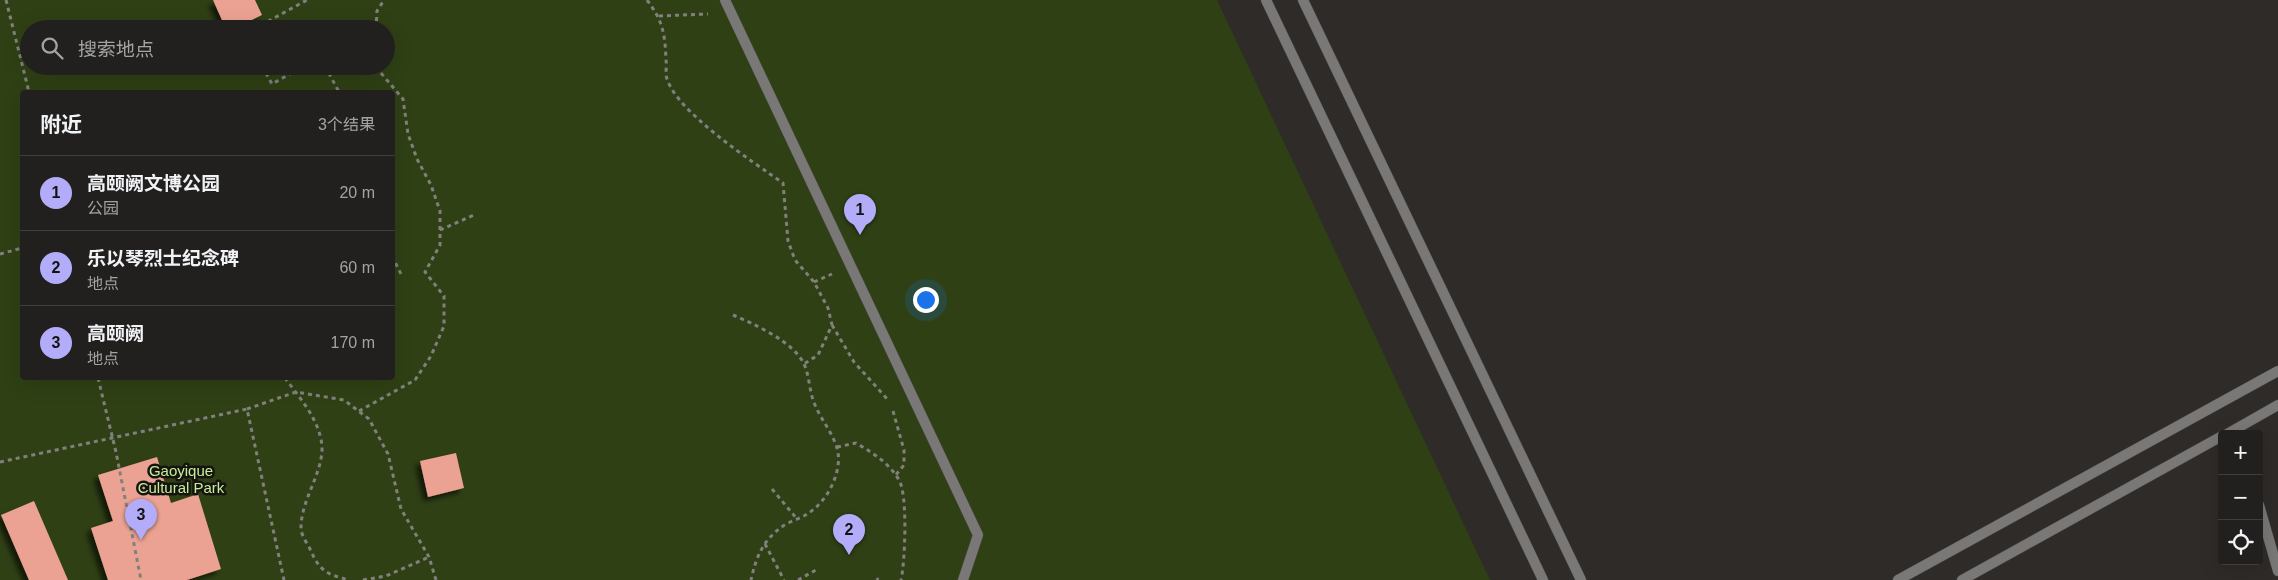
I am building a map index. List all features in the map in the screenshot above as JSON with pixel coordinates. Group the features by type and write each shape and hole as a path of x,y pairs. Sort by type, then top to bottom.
{"street":[{"path":"725,0 978,535 963,580"},
{"path":"1266,0 1543,580"},
{"path":"1303,0 1581,580"},
{"path":"1898,580 2278,371"},
{"path":"2240,430 2278,405"},
{"path":"1962,580 2218,438"},
{"path":"2263,519 2278,571"}],"path":[{"path":"6,0 20,56"},
{"path":"270,20 307,0"},
{"path":"377,20 377,12 384,0"},
{"path":"647,0 659,16 665,38 667,78 674,93 695,117 783,183 788,241 795,260 814,282 828,308 832,325 854,362 889,401 904,450 904,464 895,476"},
{"path":"659,16 731,13"},
{"path":"25,75 28,90"},
{"path":"267,75 272,84 288,75"},
{"path":"330,75 338,90"},
{"path":"359,411 415,380 432,356 444,326 444,296 426,272 440,245 440,211 432,185 417,159 408,134 403,99 383,75"},
{"path":"440,230 474,215"},
{"path":"0,254 20,249"},
{"path":"395,262 402,276"},
{"path":"733,315 768,330 804,364 814,404 837,447 837,477 826,495 809,514 783,526 765,544 755,558 751,580"},
{"path":"804,364 818,355 832,325"},
{"path":"98,380 113,438 141,580"},
{"path":"287,380 318,426 322,450 318,469 305,501 301,530 312,554 326,574 350,580"},
{"path":"0,462 247,409 296,392 344,400 370,419 388,454 401,509 429,556 436,580"},
{"path":"247,409 284,580"},
{"path":"837,447 856,443 879,456 900,482 904,510 904,559 901,580"},
{"path":"772,489 797,519"},
{"path":"765,544 784,580"},
{"path":"363,580 386,576 429,556"},
{"path":"798,580 816,570"}],"green space":[{"name":"Gaoyique Cultural Park","path":"0,0 1217,0 1490,580 0,580"}],"building":[{"path":"213,0 255,0 262,15 252,20 222,20"},
{"path":"456,453 464,488 428,497 420,461"},
{"path":"157,457 171,503 198,494 221,569 187,580 108,580 91,528 113,521 98,475"},
{"path":"34,501 68,580 29,580 1,515"}],"place":[{"name":"高颐阙文博公园","path":"860,235"},
{"name":"高颐阙","path":"141,540"},
{"name":"乐以琴烈士纪念碑","path":"849,555"}]}
